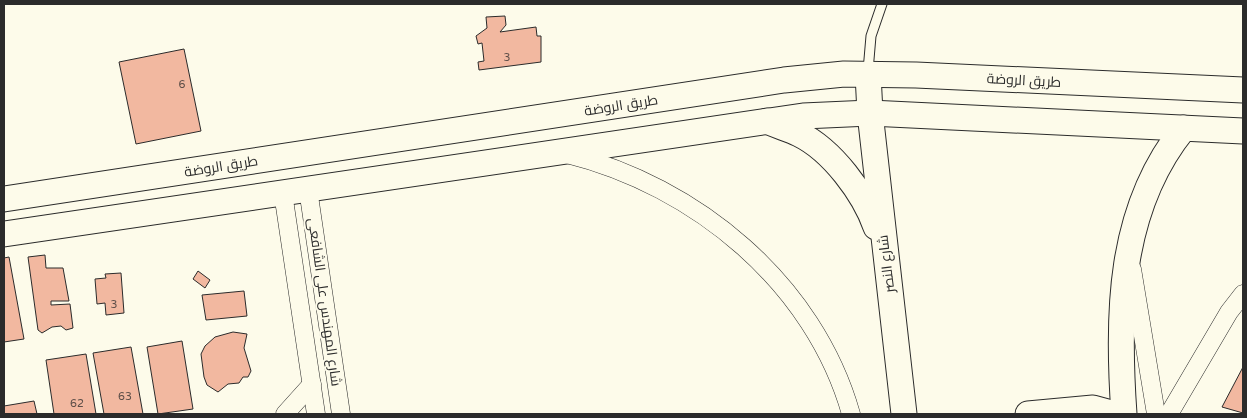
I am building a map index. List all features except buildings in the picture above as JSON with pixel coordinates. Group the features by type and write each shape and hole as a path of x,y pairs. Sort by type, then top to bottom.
{"street":[{"name":"طريق الروضة","path":"4,199 784,80 844,74 1243,90"},
{"name":"شارع النصر","path":"868,74 870,113 885,261 904,414"},
{"path":"1068,122 1069,82"},
{"path":"4,234 764,120 820,115 870,113 1243,131"},
{"path":"764,120 800,135 832,159 857,189 875,224 885,261"},
{"path":"1124,414 1120,332 1124,276 1129,247 1139,213 1156,171 1169,147 1184,128"},
{"path":"556,152 615,168 671,194 704,215 748,250 791,297 809,323 839,380 851,414"},
{"name":"شارع المهندس على الشافعى","path":"308,189 342,414"},
{"name":"شارع المهندس على الشافعى","path":"283,193 316,414"},
{"path":"1129,247 1156,414"},
{"path":"1169,414 1229,312 1243,294"},
{"path":"285,414 312,384"},
{"path":"1028,414 1093,408 1115,414"}],"lane":[{"path":"868,74 871,36 882,4"}]}
